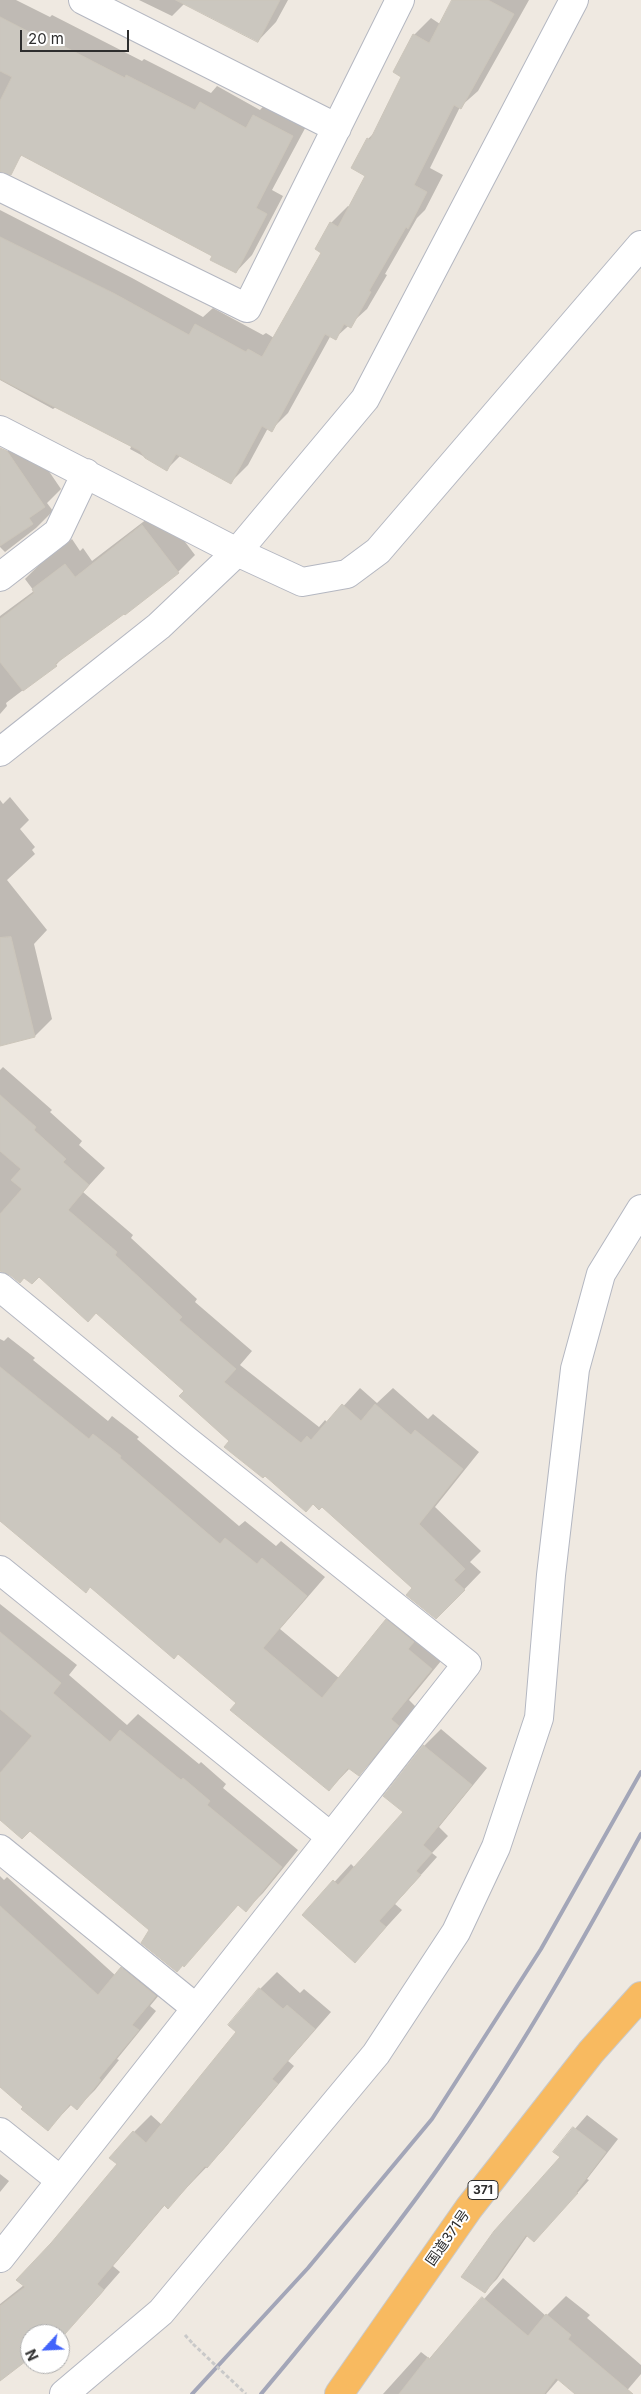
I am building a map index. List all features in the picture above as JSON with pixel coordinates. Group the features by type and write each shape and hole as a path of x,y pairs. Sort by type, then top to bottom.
{"highway":[{"name":"国道371号","path":"339,2394 469,2208 591,2052 641,1996"}],"street":[{"path":"83,0 337,128"},
{"path":"0,188 247,308 400,0"},
{"path":"0,752 160,626 237,552 365,399 574,0"},
{"path":"0,430 237,552 302,582 347,574 378,551 641,245"},
{"path":"0,577 58,532 86,473"},
{"path":"64,2394 167,2304 376,2054 456,1932 496,1847 539,1718 551,1575 575,1369 601,1274 641,1209"},
{"path":"0,1287 186,1440 467,1664 0,2258"},
{"path":"0,1570 331,1837"},
{"path":"0,1850 196,2008"},
{"path":"0,2132 60,2180"}],"path":[{"path":"193,2344 246,2394"}],"building":[{"path":"176,0 280,0 258,42"},
{"path":"452,0 488,0 514,14 461,109 454,105 414,185 427,192 408,229 406,227 369,291 371,292 351,328 344,324 336,340 325,334 272,432 262,426 231,484 176,454 167,471 145,458 140,451 0,379 0,237 115,294 189,335 195,324 246,352 248,349 262,357 321,253 315,249 330,222 338,227 365,176 351,168 367,138 370,140 401,77 393,72 413,34 429,43"},
{"path":"0,17 33,34 34,31 125,78 126,75 195,110 200,102 246,128 253,115 293,136 256,208 267,214 236,273 210,260 212,256 21,155 11,175 0,172 0,101 12,77 0,71"},
{"path":"0,448 7,451 45,507 29,518 33,524 0,546"},
{"path":"142,525 179,573 125,615 55,664 57,666 23,691 0,662 0,619 34,593 32,589 65,564 75,577"},
{"path":"11,937 35,1037 0,1046 0,938"},
{"path":"0,1095 36,1127 34,1130 66,1159 63,1162 89,1185 68,1210 117,1252 115,1255 182,1317 179,1320 236,1369 224,1382 301,1443 307,1436 311,1440 342,1404 361,1421 375,1404 411,1435 415,1430 463,1469 419,1524 465,1569 454,1580 465,1590 436,1619 406,1595 412,1588 322,1507 319,1510 313,1504 306,1512 265,1476 263,1478 224,1447 229,1441 179,1396 184,1391 96,1313 88,1322 39,1277 32,1284 24,1278 20,1283 10,1275 0,1271 0,1214 22,1189 11,1180 21,1169 0,1151"},
{"path":"0,1367 89,1439 93,1434 121,1456 120,1458 220,1544 225,1538 257,1564 262,1558 307,1596 263,1648 322,1698 386,1619 414,1642 408,1649 432,1669 391,1719 399,1726 359,1776 348,1768 329,1791 230,1710 236,1703 178,1654 174,1659 90,1587 86,1593 0,1521"},
{"path":"0,1632 61,1683 53,1693 110,1742 120,1730 181,1780 183,1778 210,1801 207,1805 282,1867 246,1912 238,1905 184,1967 183,1965 177,1972 141,1943 149,1930 30,1831 22,1839 0,1820 0,1773 32,1736 0,1709"},
{"path":"423,1745 472,1785 423,1845 432,1853 416,1871 421,1875 379,1921 386,1927 355,1963 302,1915 333,1880 338,1885 403,1812 383,1796"},
{"path":"0,1906 98,1995 121,1967 156,1996 132,2025 139,2030 99,2078 101,2080 77,2110 70,2104 48,2131 21,2109 23,2107 0,2087"},
{"path":"259,1988 283,2009 287,2005 315,2029 272,2079 278,2084 207,2168 205,2166 168,2209 164,2205 97,2284 104,2290 70,2328 70,2324 20,2324 20,2366 0,2381 0,2306 25,2287 16,2280 51,2243 117,2164 109,2158 133,2131 146,2143 236,2032 228,2025"},
{"path":"573,2127 606,2152 576,2192 578,2193 534,2242 526,2235 485,2293 461,2277 494,2231 560,2157 553,2152"},
{"path":"482,2297 528,2336 546,2314 571,2335 568,2339 633,2394 575,2394 556,2378 544,2394 399,2394 428,2357 429,2359"}],"railway":[{"path":"192,2394 308,2268 432,2119 541,1949 641,1772"},
{"path":"261,2394 362,2269 458,2140 531,2028 641,1834"}]}
